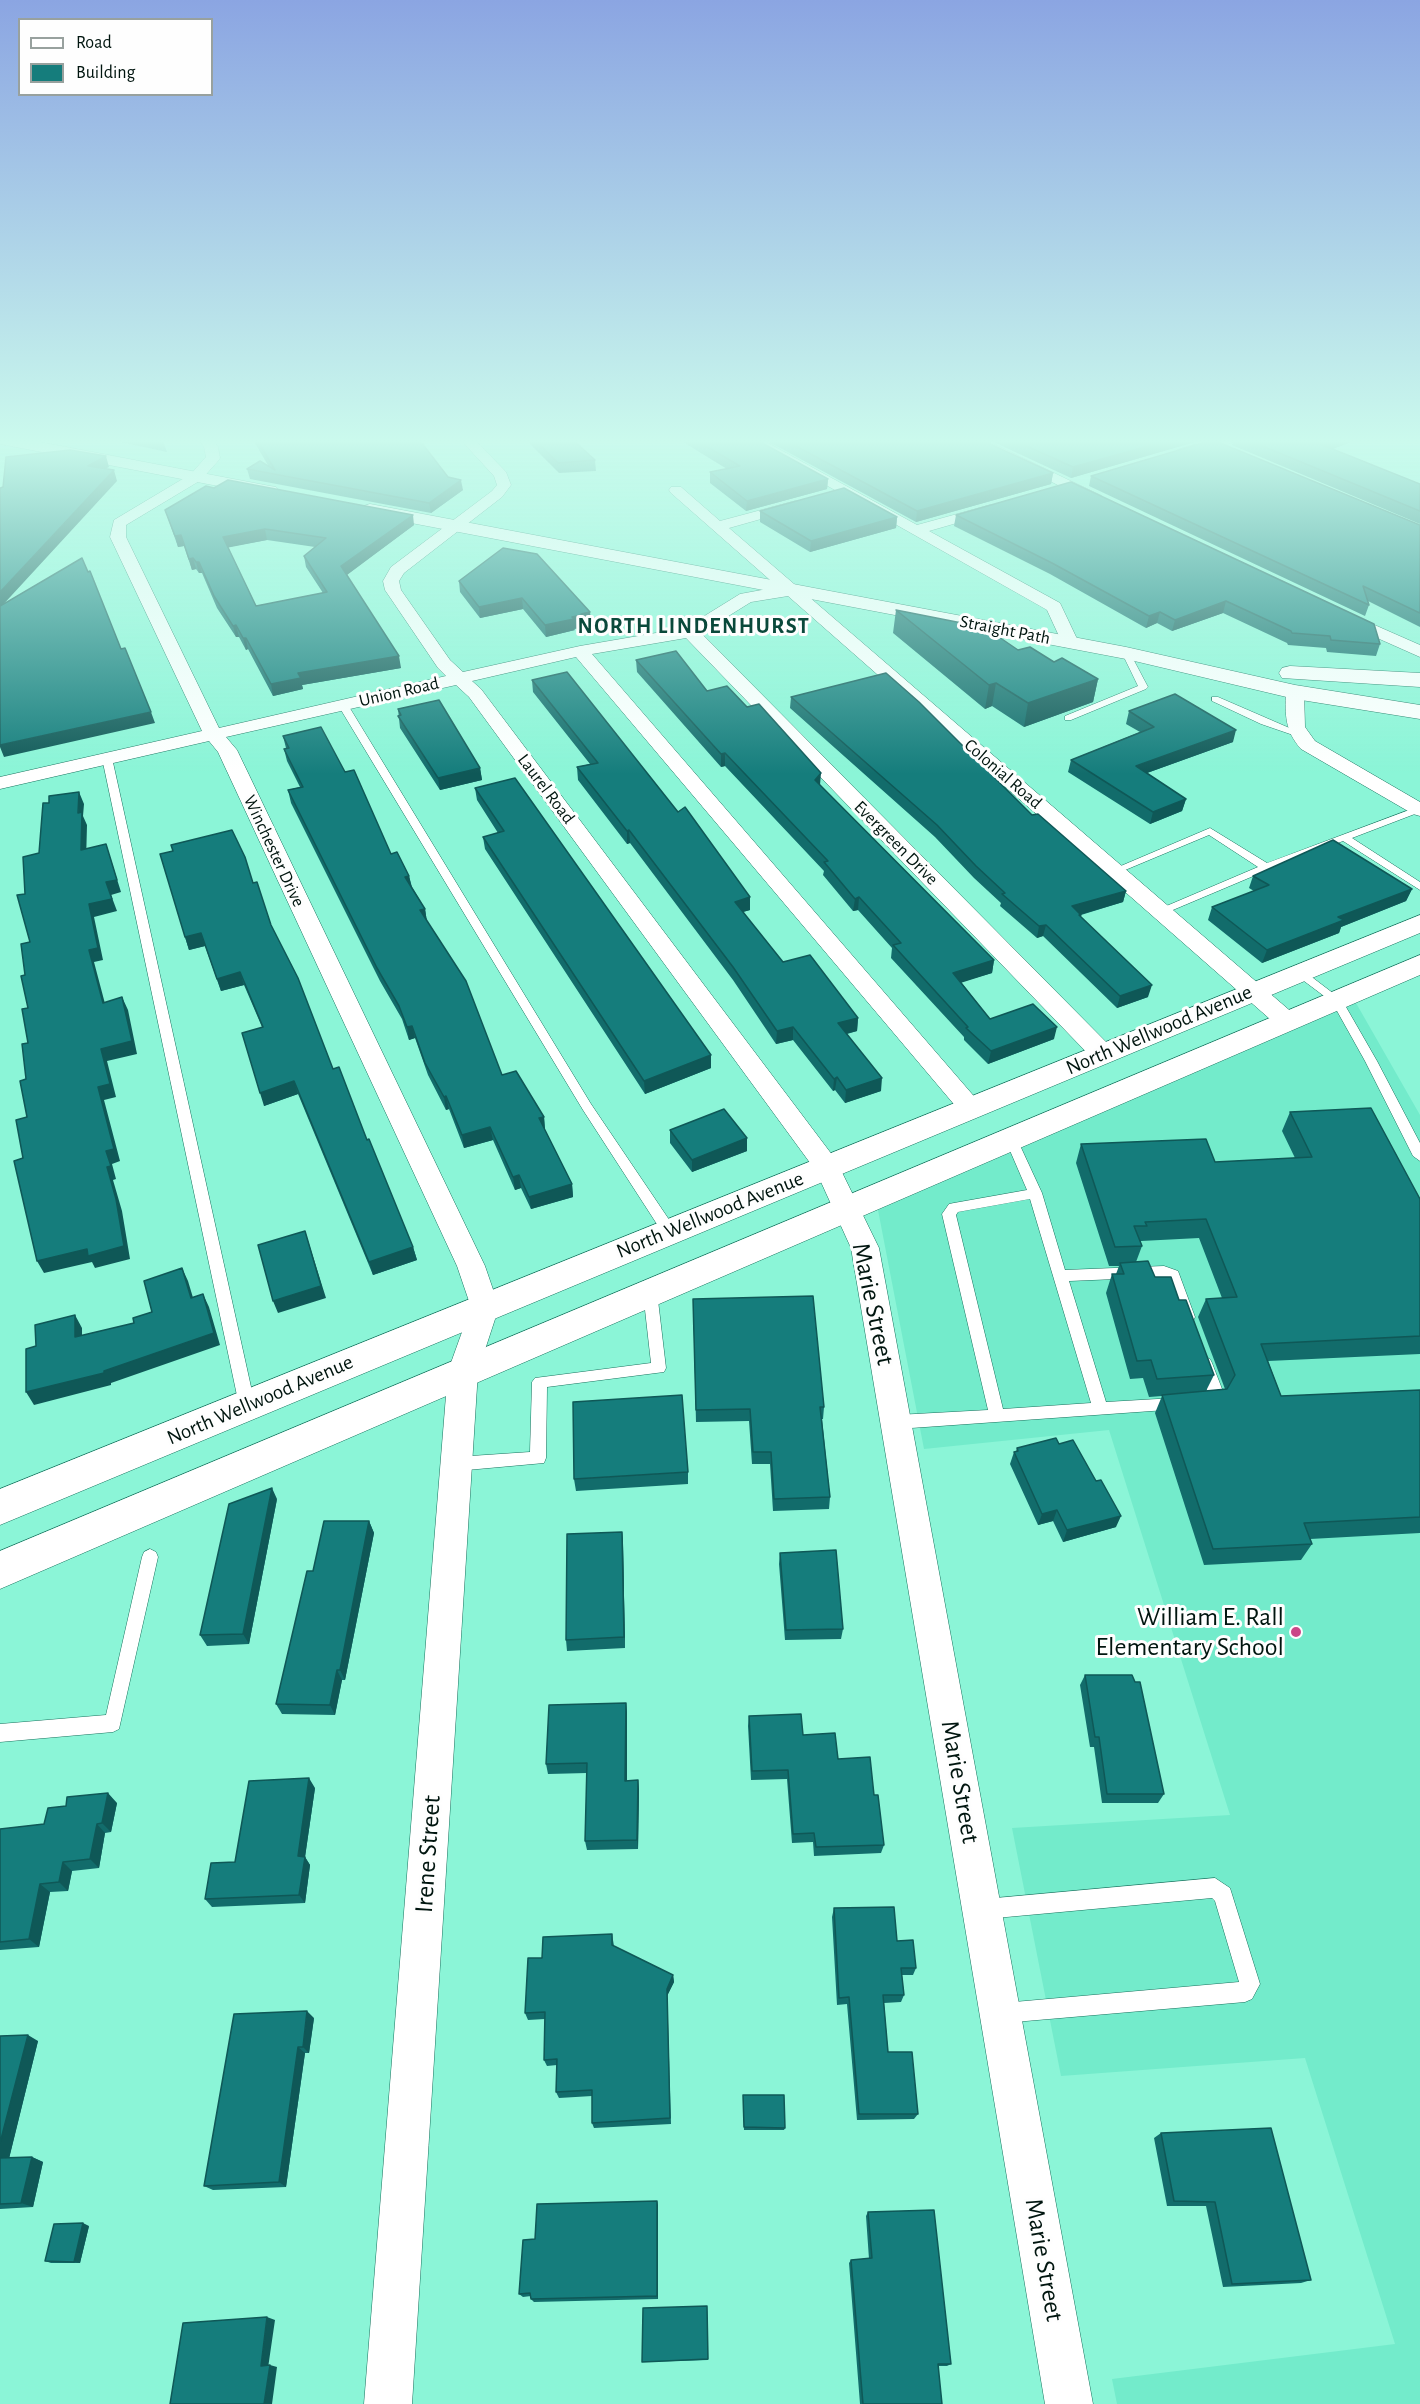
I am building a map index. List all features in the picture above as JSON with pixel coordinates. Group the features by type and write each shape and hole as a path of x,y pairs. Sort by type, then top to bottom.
{"main road":[{"name":"Straight Path","path":"582,550 1291,683 1420,712"},
{"path":"1291,683 1420,680"},
{"name":"Straight Path","path":"1291,683 1420,694"},
{"name":"North Wellwood Avenue","path":"0,1508 485,1306 972,1109 1420,923"},
{"path":"0,1570 1420,963"}],"street":[{"name":"Winchester Drive","path":"124,550 213,734 227,750 471,1266 485,1306"},
{"name":"Laurel Road","path":"423,550 397,570 390,581 393,590 444,663 461,678 827,1167"},
{"name":"Colonial Road","path":"746,550 1287,1021"},
{"path":"952,550 1054,607 1070,643"},
{"name":"Union Road","path":"0,783 580,651 690,632 746,598 792,590"},
{"path":"1335,612 1420,652"},
{"name":"Evergreen Drive","path":"690,632 1103,1054"},
{"path":"580,651 972,1109"},
{"path":"1291,683 1294,726 1296,733 1308,745 1420,810"},
{"name":"Marie Street","path":"827,1167 865,1248 1069,2404"},
{"name":"Irene Street","path":"388,2404 463,1371 485,1306"}],"lane":[{"path":"1068,718 1143,687 1126,653"},
{"path":"1215,699 1264,722 1296,733"},
{"path":"343,705 587,1107 669,1231"},
{"path":"107,758 247,1405"},
{"path":"1161,912 1266,867 1420,810"},
{"path":"1114,871 1210,831 1266,867"},
{"path":"1345,838 1420,886"},
{"path":"1300,972 1336,1000 1371,1061 1420,1156"},
{"path":"1011,1139 1035,1194 1062,1276 1100,1409"},
{"path":"997,1416 949,1214 954,1209 1035,1194"},
{"path":"1062,1276 1164,1271 1173,1275 1193,1329"},
{"path":"456,1464 538,1458 540,1382 659,1368 650,1292"},
{"path":"897,1422 1211,1401 1216,1394 1201,1351"},
{"path":"0,1733 113,1723 150,1557"},
{"path":"982,1909 1215,1888 1222,1895 1250,1984 1245,1992 1001,2014"}],"shaded area":[{"name":"William E. Rall Elementary School","path":"1356,1003 1420,1115 1420,2404 1117,2404 1112,2379 1395,2344 1305,2058 1061,2076 1012,1828 1230,1815 1109,1430 924,1449 878,1210"}],"building":[{"path":"0,550 39,550 0,592"},
{"path":"186,550 229,550 256,606 327,592 304,556 311,550 363,550 341,566 399,656 298,673 301,678 271,684 246,638 243,638 236,625 233,626 214,596 199,562 193,558 189,559"},
{"path":"500,550 537,554 590,612 572,617 574,619 545,625 522,598 479,607 459,581"},
{"path":"1026,550 1216,550 1374,624 1380,644 1331,640 1330,636 1292,633 1226,601 1175,620 1160,612 1149,616"},
{"path":"1251,550 1420,550 1420,613 1363,586 1369,605"},
{"path":"82,558 88,572 90,571 121,649 125,648 151,712 0,745 0,606"},
{"path":"896,610 977,626 1018,650 1030,647 1054,662 1062,658 1098,679 1028,703 996,683 989,685"},
{"path":"676,651 707,691 727,686 747,707 759,704 821,773 815,780 994,960 953,973 990,1019 1033,1004 1057,1027 991,1051 966,1028 968,1027 893,945 901,943 859,897 855,899 824,862 828,861 725,753 721,754 636,660"},
{"path":"567,672 678,812 685,807 750,897 735,902 783,962 810,955 858,1018 838,1023 882,1078 846,1090 837,1077 834,1079 793,1027 777,1031 733,967 629,830 627,831 577,767 598,763 532,680"},
{"path":"886,673 919,702 1032,815 1038,814 1126,891 1072,906 1152,985 1120,996 1046,925 1039,926 1002,894 1005,893 937,825 791,697"},
{"path":"1175,694 1236,730 1136,766 1186,799 1153,812 1071,760 1154,727 1129,711"},
{"path":"439,700 480,768 438,778 398,716 401,715 398,709"},
{"path":"321,727 345,772 354,770 391,854 397,852 409,876 405,877 425,909 420,910 466,981 502,1075 516,1071 544,1117 539,1118 572,1184 529,1197 519,1175 513,1177 490,1127 462,1135 446,1096 444,1097 425,1063 412,1026 407,1027 399,1006 377,968 288,790 303,787 284,749 289,748 283,736"},
{"path":"515,778 711,1055 644,1081 483,837 504,831 475,788"},
{"path":"79,792 78,813 82,812 81,850 106,844 117,880 106,882 112,899 89,904 98,948 89,950 103,1003 122,997 132,1041 101,1049 110,1084 98,1087 114,1149 106,1151 111,1166 107,1167 116,1199 124,1246 88,1256 87,1249 37,1261 14,1161 23,1158 16,1120 27,1117 20,1081 26,1079 22,1044 28,1043 22,1009 28,1008 21,976 25,975 21,944 30,942 17,895 25,894 23,857 39,853 43,803 49,803 49,796"},
{"path":"232,830 245,857 253,883 257,882 271,925 298,978 333,1069 339,1067 367,1140 369,1139 413,1247 369,1262 294,1081 260,1093 242,1033 263,1027 240,972 217,979 201,933 185,937 160,854 173,851 171,845"},
{"path":"1333,840 1412,889 1338,917 1344,920 1267,950 1212,907 1269,885 1253,876"},
{"path":"1371,1108 1420,1199 1420,1336 1261,1344 1281,1396 1420,1390 1420,1517 1304,1523 1312,1544 1213,1549 1162,1395 1227,1389 1235,1375 1206,1299 1237,1297 1206,1219 1145,1222 1147,1226 1134,1226 1142,1246 1115,1247 1081,1144 1206,1139 1215,1162 1312,1157 1290,1112"},
{"path":"724,1109 747,1138 692,1160 670,1130"},
{"path":"305,1231 321,1286 273,1301 258,1245"},
{"path":"1148,1261 1155,1277 1171,1277 1179,1300 1186,1300 1214,1375 1157,1379 1151,1360 1137,1361 1112,1274 1124,1274 1120,1263"},
{"path":"182,1268 191,1298 203,1294 214,1333 104,1371 104,1373 26,1392 26,1349 36,1346 35,1325 75,1315 75,1337 134,1323 133,1318 152,1312 144,1281"},
{"path":"813,1296 824,1407 820,1407 830,1497 774,1499 771,1452 753,1452 750,1409 696,1410 693,1299"},
{"path":"682,1395 688,1472 574,1479 573,1402"},
{"path":"1056,1438 1059,1444 1073,1440 1096,1481 1101,1480 1121,1516 1067,1530 1057,1510 1042,1514 1014,1452 1018,1451 1017,1448"},
{"path":"272,1488 243,1634 200,1635 229,1504"},
{"path":"324,1521 369,1521 340,1670 337,1670 330,1705 276,1704 307,1571 313,1571"},
{"path":"622,1532 624,1637 566,1640 567,1534"},
{"path":"836,1550 843,1629 786,1630 780,1553"},
{"path":"1085,1675 1132,1675 1135,1682 1140,1682 1164,1794 1107,1794 1099,1737 1095,1737"},
{"path":"626,1703 625,1781 638,1780 637,1840 585,1841 587,1763 546,1764 549,1705"},
{"path":"801,1714 803,1735 835,1733 838,1759 870,1757 874,1795 878,1795 884,1845 816,1847 814,1833 793,1834 788,1770 752,1771 749,1716"},
{"path":"309,1778 298,1856 305,1857 299,1895 205,1899 211,1863 235,1862 249,1781"},
{"path":"108,1793 102,1823 97,1824 90,1859 63,1862 59,1882 40,1884 29,1939 0,1942 0,1829 44,1824 48,1808 66,1806 67,1797"},
{"path":"894,1907 897,1941 913,1940 916,1968 901,1968 904,1995 883,1995 888,2052 912,2052 918,2114 859,2114 849,1997 839,1998 834,1908"},
{"path":"612,1934 612,1945 673,1975 667,1989 670,2118 592,2123 592,2090 556,2092 557,2059 544,2060 545,2012 525,2013 528,1958 542,1958 543,1937"},
{"path":"307,2011 303,2047 298,2047 279,2182 204,2186 234,2014"},
{"path":"28,2035 0,2143 0,2036"},
{"path":"743,2095 784,2095 785,2128 744,2127"},
{"path":"1271,2128 1311,2280 1232,2284 1215,2202 1174,2201 1161,2133"},
{"path":"32,2157 21,2203 0,2204 0,2158"},
{"path":"657,2201 657,2296 531,2299 530,2293 519,2294 523,2240 535,2239 537,2204"},
{"path":"934,2210 951,2364 938,2364 942,2404 863,2404 851,2260 872,2258 868,2212"},
{"path":"83,2223 74,2262 45,2261 54,2224"},
{"path":"707,2306 708,2359 642,2362 643,2308"},
{"path":"267,2317 261,2366 270,2365 264,2404 170,2404 183,2323"}],"place":[{"name":"William E. Rall Elementary School","path":"1296,1632"}],"district":[{"name":"NORTH LINDENHURST","path":"694,626"}]}
